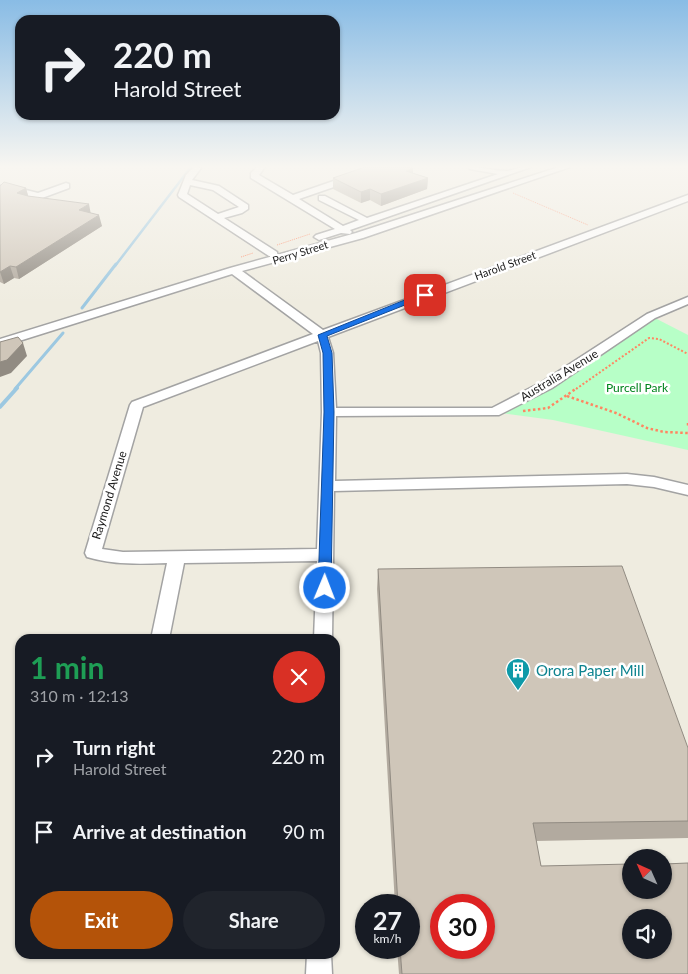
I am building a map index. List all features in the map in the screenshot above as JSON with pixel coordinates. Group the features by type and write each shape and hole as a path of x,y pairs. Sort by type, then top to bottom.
{"street":[{"path":"210,212 273,254"},
{"path":"217,217 234,212"},
{"path":"317,212 352,236"},
{"path":"350,212 365,220"},
{"name":"Perry Street","path":"234,270 388,212"},
{"name":"Perry Street","path":"0,343 425,212"},
{"name":"Harold Street","path":"322,335 648,212"},
{"path":"234,270 322,335 327,353 329,412 323,634"},
{"name":"Australia Avenue","path":"329,412 494,412 547,385 651,316 688,300"},
{"name":"Raymond Avenue","path":"322,335 137,405 93,553 123,558 326,555"},
{"path":"327,486 620,479 654,482 688,490"},
{"path":"161,634 177,557"},
{"path":"319,959 319,974"}],"path":[{"path":"559,212 600,230"},
{"path":"494,412 548,408 636,345 649,338 659,339 688,354"},
{"path":"566,396 616,413 646,428 664,432 688,433"}],"green space":[{"name":"Purcell Park","path":"651,316 688,335 688,450 553,420 494,412"}],"building":[{"path":"0,212 89,212 99,215 16,267 10,266 0,272"},
{"path":"18,337 23,343 7,360 0,362 0,342"},
{"name":"Orora Paper Mill","path":"622,566 688,748 688,821 533,823 541,866 622,864 622,899 672,899 672,864 688,863 688,974 402,974 401,959 420,959 420,894 397,894 378,569"}],"waterway":[{"path":"115,266 156,212"},
{"path":"82,308 116,264"},
{"path":"15,389 63,333"},
{"path":"0,407 17,388"}],"place":[{"name":"Orora Paper Mill","path":"518,691"}],"route":[{"path":"325,588 329,412 327,353 322,335 356,320 425,295"}]}
